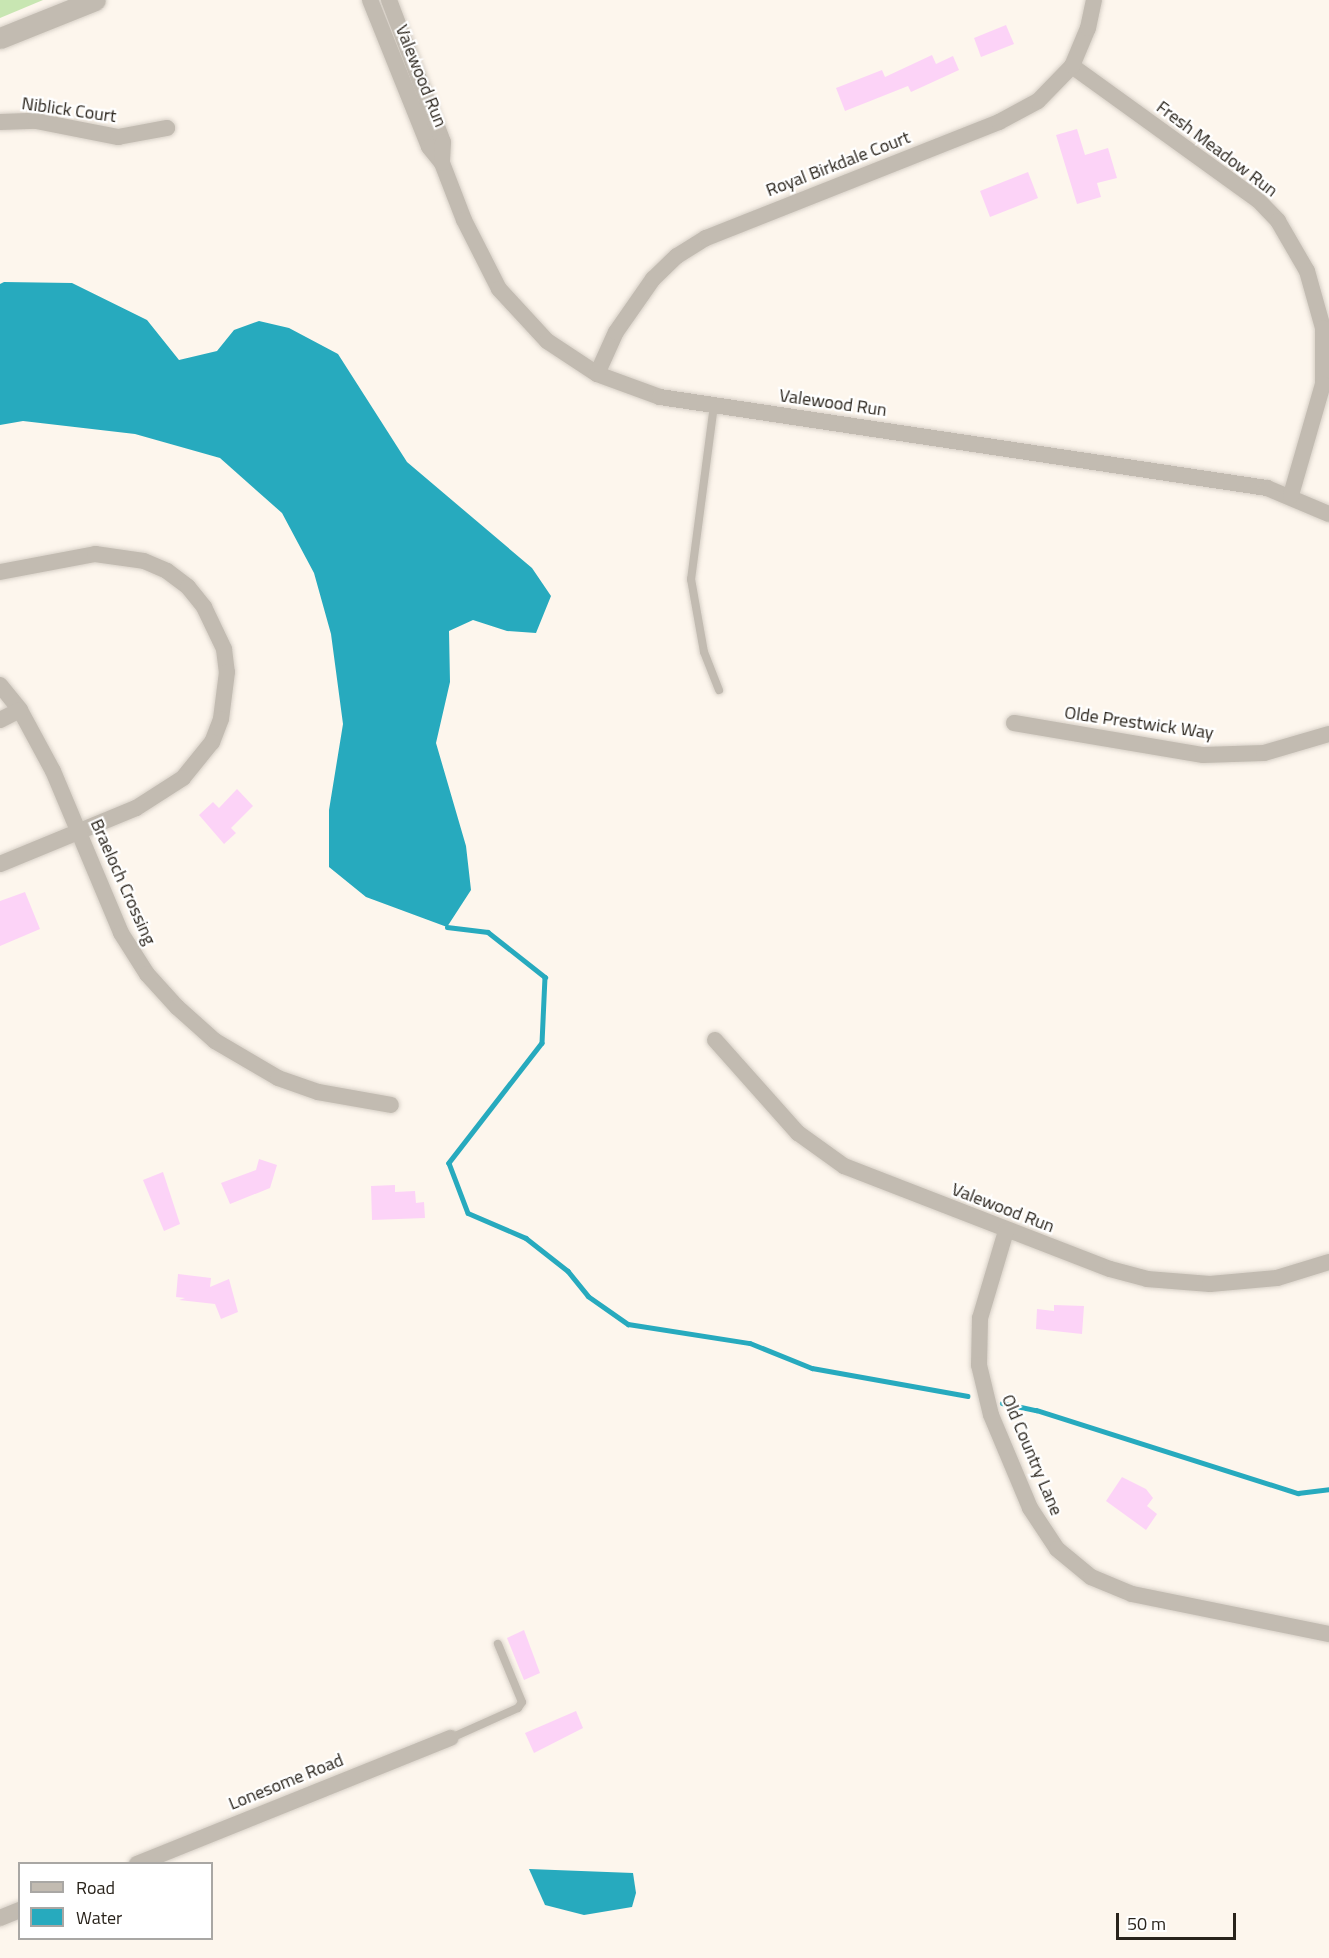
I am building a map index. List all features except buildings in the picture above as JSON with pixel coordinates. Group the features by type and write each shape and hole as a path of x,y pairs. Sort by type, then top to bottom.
{"street":[{"path":"0,38 95,0"},
{"name":"Valewood Run","path":"370,0 429,147 442,163 464,220 499,289 548,341 597,374 660,398 1239,483 1291,495 1329,514"},
{"name":"Valewood Run","path":"388,0 443,142 442,163"},
{"name":"Royal Birkdale Court","path":"597,374 634,303 653,279 677,256 734,226 1020,112 1054,86 1072,66 1088,28 1094,0"},
{"name":"Fresh Meadow Run","path":"1072,66 1258,200 1278,221 1307,271 1323,328 1323,384 1291,495"},
{"name":"Niblick Court","path":"0,122 36,121 118,137 167,128"},
{"path":"0,572 72,556 118,556 144,561 167,571 188,587 210,617 224,648 228,672 221,719 198,764 163,793 78,832 0,864"},
{"name":"Braeloch Crossing","path":"0,685 20,710 53,771 134,956 177,1007 215,1041 278,1078 318,1092 391,1105"},
{"path":"0,720 20,710"},
{"name":"Olde Prestwick Way","path":"1014,723 1203,755 1264,753 1329,734"},
{"name":"Valewood Run","path":"715,1040 777,1112 828,1155 872,1178 1110,1269 1178,1283 1255,1281 1329,1262"},
{"name":"Old Country Lane","path":"1006,1231 980,1318 979,1365 995,1425 1030,1508 1056,1549 1091,1577 1132,1594 1329,1634"},
{"name":"Lonesome Road","path":"140,1862 451,1738"},
{"path":"0,1918 18,1912"}],"lane":[{"path":"714,405 691,579 704,652 719,690"},
{"path":"451,1738 518,1708 522,1702 498,1644"}],"green space":[{"path":"0,0 43,0 0,18"}],"water":[{"path":"4,282 72,283 147,320 179,360 217,351 234,330 259,321 289,328 338,354 407,462 532,568 551,596 536,633 507,631 473,620 449,631 450,682 436,743 466,846 471,890 447,927 366,897 329,867 329,810 343,724 331,634 314,573 282,513 220,458 135,434 23,421 0,425 0,284"},
{"path":"529,1869 633,1873 636,1893 632,1907 584,1915 545,1905"}],"waterway":[{"path":"447,927 488,932 545,977 542,1043 449,1163 468,1213 526,1238 568,1271 588,1296 628,1324 750,1343 812,1368 968,1396"},
{"path":"1002,1403 1036,1410 1298,1493 1329,1489"}]}
